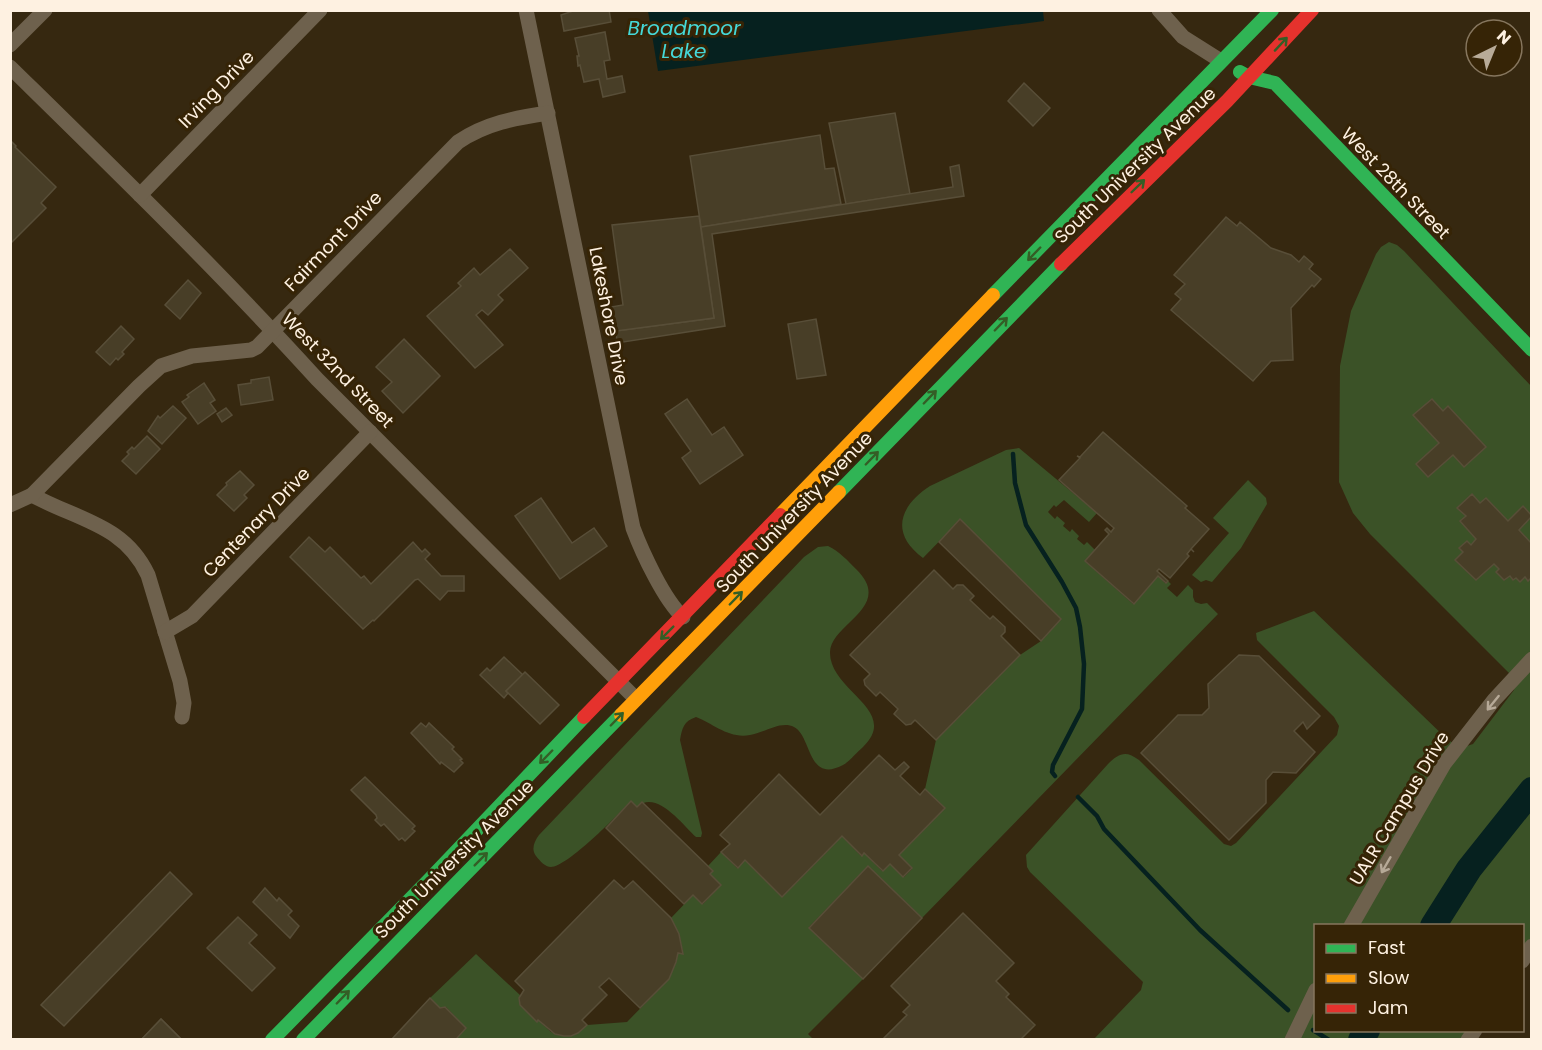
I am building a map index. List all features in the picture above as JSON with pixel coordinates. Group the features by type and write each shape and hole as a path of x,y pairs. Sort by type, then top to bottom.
{"main road":[{"name":"South University Avenue","path":"272,1040 1272,10"},
{"name":"South University Avenue","path":"303,1040 1092,230 1227,100 1312,10"},
{"name":"West 28th Street","path":"1221,61 1249,76 1275,83 1532,350"}],"street":[{"path":"10,45 45,10"},
{"name":"Irving Drive","path":"140,195 320,10"},
{"name":"Lakeshore Drive","path":"526,10 633,528 648,564 670,601 683,616"},
{"path":"1159,10 1183,37 1221,61"},
{"name":"West 32nd Street","path":"10,67 140,195 370,432 636,699"},
{"name":"Fairmont Drive","path":"10,505 33,495 161,366 192,356 251,350 274,331 458,142 486,126 507,119 548,113"},
{"name":"Centenary Drive","path":"165,632 192,616 370,432"},
{"path":"33,495 110,531 133,549 148,575 180,681 184,703 182,717"},
{"name":"UALR Campus Drive","path":"1352,924 1444,764 1494,700 1532,659"},
{"path":"1292,1040 1314,994"}],"green space":[{"path":"1389,242 1404,251 1531,386 1532,936 1524,949 1524,924 1314,924 1314,1032 1468,1032 1462,1039 1094,1039 1141,990 1143,982 1030,872 1026,855 1108,764 1123,754 1139,760 1224,844 1231,846 1236,843 1337,735 1339,726 1334,717 1257,640 1256,633 1314,611 1448,740 1461,748 1473,744 1514,690 1515,685 1509,673 1370,534 1353,513 1339,482 1340,366 1351,311 1381,247"},
{"path":"1019,448 1097,513 1089,522 1064,500 1056,507 1054,505 1048,512 1055,519 1057,516 1065,523 1063,526 1070,532 1072,529 1079,536 1077,539 1084,545 1087,542 1095,550 1085,561 1133,604 1158,576 1165,583 1168,581 1171,584 1167,588 1177,597 1188,585 1193,590 1195,602 1207,603 1218,614 922,918 868,866 809,927 863,979 808,1034 813,1039 458,1039 466,1028 446,1007 440,1008 430,998 476,954 520,995 520,1005 551,1032 564,1036 578,1033 587,1025 627,1022 669,979 678,953 683,953 679,934 671,918 693,895 703,904 721,885 710,874 713,871 708,866 721,852 737,868 745,860 782,897 842,836 861,856 864,853 882,871 890,864 904,877 912,869 899,855 944,808 925,789 936,740 1020,655 1041,641 1061,619 960,520 923,558 906,539 903,530 905,511 919,494 930,486 1006,450"},
{"path":"1248,480 1266,498 1267,504 1241,548 1212,582 1206,580 1201,582 1192,575 1229,533 1213,518"},
{"path":"828,546 856,569 866,582 869,594 858,614 833,642 830,652 833,666 840,678 869,711 874,722 872,734 863,747 843,765 831,769 823,768 816,764 800,732 794,727 778,726 742,736 728,733 696,717 684,726 680,740 702,833 701,837 696,837 660,805 652,802 637,807 631,801 568,859 551,867 543,863 536,856 533,848 539,835 804,557 818,547"}],"water":[{"name":"Broadmoor Lake","path":"648,11 1043,11 1044,21 658,71"}],"building":[{"path":"576,10 609,10 611,22 564,31 561,15"},
{"path":"605,32 610,60 604,61 607,79 622,76 625,92 603,97 599,79 584,82 580,65 578,66 577,56 579,56 575,38"},
{"path":"1024,83 1050,108 1033,126 1008,101"},
{"path":"895,113 910,194 846,204 829,123"},
{"path":"820,135 825,169 834,168 841,204 701,227 690,156"},
{"path":"10,140 56,187 41,203 46,208 10,244"},
{"path":"959,165 964,196 712,234 725,326 617,343 616,331 714,318 701,227 953,187 950,167"},
{"path":"699,216 714,318 616,331 611,307 623,305 612,225"},
{"path":"1226,217 1237,226 1240,222 1271,248 1291,255 1299,262 1304,256 1313,264 1309,269 1321,279 1314,287 1312,285 1291,308 1293,360 1271,361 1253,381 1171,310 1181,299 1175,294 1185,284 1174,275"},
{"path":"510,249 528,268 498,295 503,300 488,315 482,310 476,315 503,345 475,368 427,316 461,286 458,283 474,268 480,275"},
{"path":"188,280 201,293 180,319 165,305"},
{"path":"816,319 826,375 797,379 788,324"},
{"path":"121,326 134,339 122,352 124,354 110,365 96,352"},
{"path":"404,339 440,376 403,413 382,391 392,382 376,367"},
{"path":"269,377 273,400 241,405 238,385"},
{"path":"204,383 215,400 210,403 216,411 198,424 182,402 189,397 187,395"},
{"path":"687,399 712,435 724,427 743,455 700,484 682,458 691,451 665,414"},
{"path":"1432,399 1443,411 1448,406 1486,447 1464,467 1453,455 1428,477 1416,464 1439,443 1413,415"},
{"path":"173,406 186,418 162,444 148,431 158,416 160,418"},
{"path":"226,408 232,415 222,422 217,414"},
{"path":"1103,432 1187,506 1185,508 1209,529 1170,578 1159,569 1157,571 1168,581 1166,583 1158,576 1134,604 1085,561 1109,534 1105,530 1107,528 1111,532 1114,528 1059,480 1080,458 1077,456 1080,457"},
{"path":"147,436 160,449 136,474 122,461 132,447 134,449"},
{"path":"240,471 254,485 244,495 247,498 234,511 217,495 227,485 226,483"},
{"path":"1472,494 1480,503 1486,498 1508,521 1523,506 1532,516 1519,530 1532,544 1532,577 1528,581 1525,577 1520,582 1516,578 1513,580 1510,576 1504,580 1496,572 1499,569 1494,564 1476,580 1455,560 1463,552 1459,548 1467,541 1471,545 1476,539 1460,521 1466,516 1457,508"},
{"path":"541,498 572,543 594,528 607,546 560,579 515,516"},
{"path":"960,519 1061,619 1041,641 939,542"},
{"path":"309,537 325,552 330,547 361,578 364,576 371,584 413,542 422,552 425,549 430,554 425,559 441,576 464,576 464,591 448,591 440,600 418,579 415,580 363,629 290,557"},
{"path":"934,570 953,589 957,585 963,585 974,596 970,600 990,619 993,616 1005,627 1005,632 1001,636 1020,655 936,740 915,720 906,725 894,714 898,709 880,692 876,696 865,685 864,680 870,674 850,655"},
{"path":"1239,655 1259,656 1320,716 1307,729 1303,722 1294,731 1315,752 1296,773 1273,772 1266,780 1266,803 1229,840 1141,753 1178,715 1202,715 1209,708 1208,684"},
{"path":"504,657 523,675 506,691 508,693 504,698 480,675 487,668 490,671"},
{"path":"525,672 559,705 540,724 506,691"},
{"path":"421,723 426,727 429,723 454,747 452,749 463,763 454,772 441,762 440,764 411,733"},
{"path":"879,755 895,770 904,762 909,767 900,776 920,795 925,789 945,808 899,855 912,868 903,877 890,864 883,871 864,853 862,856 842,836 782,897 745,860 738,868 721,852 730,844 720,835 779,774 820,815"},
{"path":"365,777 415,826 412,829 415,831 405,841 402,838 399,840 384,824 381,826 375,820 376,815 351,790"},
{"path":"631,801 637,807 642,802 713,871 710,874 721,885 702,904 693,895 684,904 606,828"},
{"path":"868,866 922,918 863,979 809,928"},
{"path":"170,872 192,894 64,1026 41,1005"},
{"path":"614,880 624,889 633,881 671,918 679,934 683,954 678,953 669,979 640,1008 609,978 599,987 607,995 582,1020 587,1025 571,1036 555,1034 538,1020 537,1022 520,1005 519,998 524,990 515,981"},
{"path":"265,888 277,901 279,898 292,911 288,915 299,926 290,938 253,902"},
{"path":"963,913 1014,963 996,981 1009,994 1006,997 1035,1025 1020,1040 885,1040 884,1038 907,1015 903,1012 910,1005 891,986"},
{"path":"238,917 257,935 249,943 275,968 252,991 207,948"},
{"path":"430,998 440,1008 445,1007 466,1028 457,1038 458,1040 391,1040"},
{"path":"161,1019 182,1040 141,1040"},
{"path":"161,1019 182,1040 141,1040"}],"waterway":[{"path":"1013,454 1015,483 1026,525 1076,608 1080,627 1084,664 1082,709 1053,765 1052,772 1055,776"},
{"path":"1434,924 1469,869 1532,790"},
{"path":"1078,797 1097,816 1104,829 1200,930 1288,1010"},
{"path":"1316,1032 1329,1040"},
{"path":"1361,1040 1366,1032"}],"traffic: fast":[{"path":"993,295 1272,10"},
{"path":"1240,72 1249,77 1275,83 1532,350"},
{"path":"839,492 1061,264"},
{"path":"303,1040 621,715"},
{"path":"272,1040 584,717"}],"traffic: slow":[{"path":"780,515 993,295"},
{"path":"621,715 839,492"}],"traffic: jam":[{"path":"1061,264 1227,101 1312,10"},
{"path":"584,717 780,515"}]}
